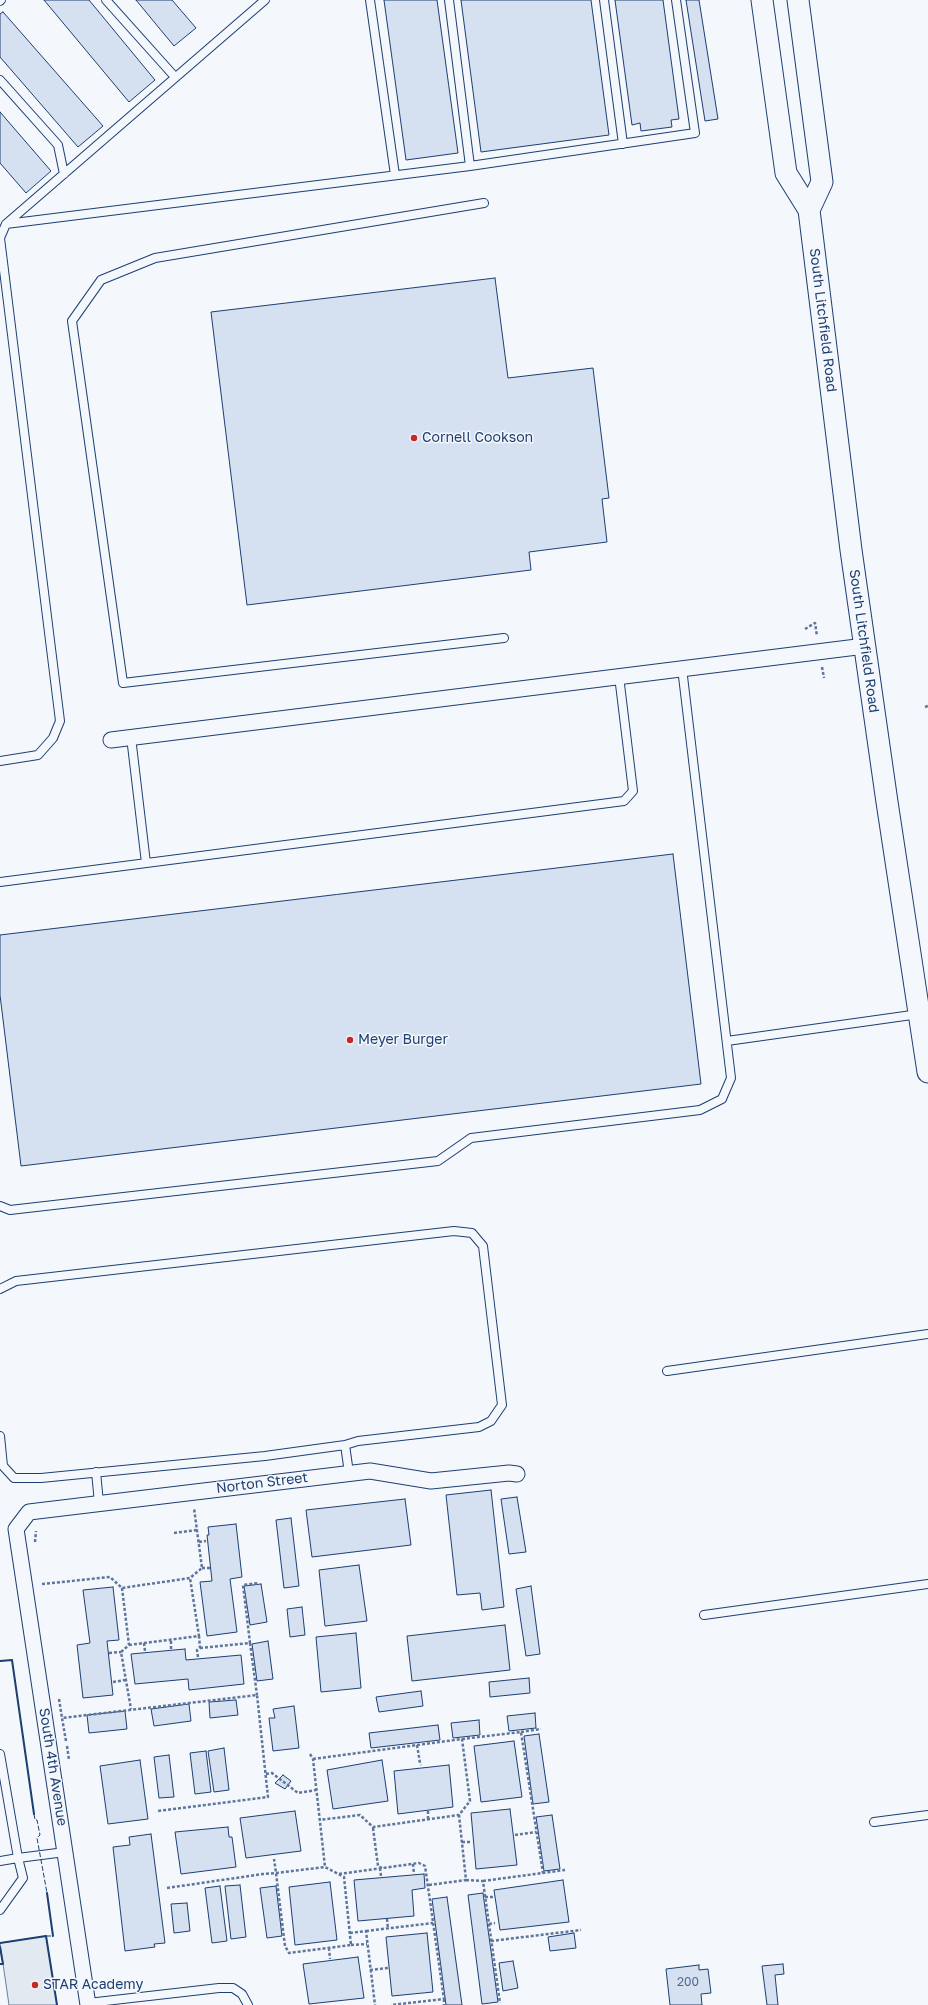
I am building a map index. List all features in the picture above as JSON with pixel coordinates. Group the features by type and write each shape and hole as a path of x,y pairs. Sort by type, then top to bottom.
{"main road":[{"name":"South Litchfield Road","path":"762,0 786,173 809,210 865,646 928,1072"},
{"path":"798,0 822,182 809,210"},
{"path":"786,173 822,182"}],"street":[{"path":"111,740 865,646"},
{"name":"Norton Street","path":"16,1530 29,1512 349,1473 370,1471 431,1481 509,1473 517,1474"},
{"name":"South 4th Avenue","path":"16,1530 88,2004"}],"lane":[{"path":"106,0 175,77"},
{"path":"0,761 38,754 53,738 60,721 0,248 0,238 6,224 264,0"},
{"path":"370,0 395,175"},
{"path":"449,0 470,166"},
{"path":"604,0 623,144"},
{"path":"6,224 470,166 695,133 676,0"},
{"path":"0,80 58,145 64,174"},
{"path":"484,203 155,258 101,280 72,321 123,683 504,638"},
{"path":"0,1206 10,1210 438,1161 471,1138 700,1110 722,1099 731,1078 682,668"},
{"path":"0,882 624,801 633,791 619,676"},
{"path":"131,737 146,863"},
{"path":"727,1041 919,1014"},
{"path":"0,1289 16,1282 32,1280 454,1230 472,1233 483,1246 502,1405 491,1422 479,1427 358,1441 345,1445 265,1456 41,1478 14,1478 3,1466 0,1436"},
{"path":"667,1371 928,1334"},
{"path":"345,1445 349,1473"},
{"path":"96,1472 98,1503"},
{"path":"704,1615 928,1584"},
{"path":"0,1754 18,1858 23,1878 0,1910"},
{"path":"874,1822 928,1815"},
{"path":"0,1861 65,1852"},
{"path":"88,2004 219,1988 233,1988 242,1994 248,2005"}],"path":[{"path":"194,1505 202,1568"},
{"path":"36,1547 36,1530 39,1526"},
{"path":"174,1533 197,1530"},
{"path":"198,1542 206,1541"},
{"path":"122,1588 190,1578 202,1568 210,1568"},
{"path":"41,1577 42,1586 110,1577 122,1588 129,1645"},
{"path":"190,1578 200,1648 197,1650 198,1656"},
{"path":"158,1811 268,1797 243,1585 259,1583"},
{"path":"109,1653 121,1652 129,1645 198,1636"},
{"path":"171,1639 171,1648"},
{"path":"144,1643 145,1651"},
{"path":"200,1648 250,1643"},
{"path":"121,1652 131,1709"},
{"path":"113,1682 125,1680"},
{"path":"59,1695 69,1760"},
{"path":"62,1718 257,1695"},
{"path":"313,1759 541,1729"},
{"path":"521,1732 543,1873"},
{"path":"373,1827 459,1815 470,1801 462,1739"},
{"path":"417,1745 421,1765"},
{"path":"310,1754 313,1759 324,1867"},
{"path":"266,1774 272,1773 298,1793 316,1790"},
{"path":"428,1811 428,1820"},
{"path":"319,1820 360,1815 373,1827 378,1866 381,1868 381,1876"},
{"path":"459,1815 466,1880"},
{"path":"515,1835 536,1832"},
{"path":"462,1842 472,1842"},
{"path":"274,1859 285,1946 289,1953 368,1944"},
{"path":"339,1874 419,1863 425,1866 429,1885 444,2005"},
{"path":"413,1864 414,1874"},
{"path":"167,1888 324,1867 344,1877 351,1945"},
{"path":"429,1885 565,1870"},
{"path":"483,1880 500,2003"},
{"path":"485,1897 493,1897"},
{"path":"387,1919 388,1928"},
{"path":"350,1933 434,1923"},
{"path":"489,1924 495,1923"},
{"path":"491,1941 581,1930"},
{"path":"366,1931 374,2005"},
{"path":"329,1948 330,1959"},
{"path":"370,1970 388,1968"},
{"path":"391,2005 444,1999"}],"shaded area":[{"name":"STAR Academy","path":"46,1936 57,2005 9,2005 0,1943"}],"building":[{"path":"44,0 89,0 155,80 129,102"},
{"path":"136,0 172,0 196,28 174,46"},
{"path":"384,0 437,0 458,153 406,160"},
{"path":"461,0 591,0 609,135 481,152"},
{"path":"615,0 663,0 679,119 671,120 672,127 641,131 640,123 632,125"},
{"path":"686,0 699,0 718,119 705,121"},
{"path":"3,12 103,126 78,147 0,57 0,14"},
{"path":"0,112 51,171 26,193 0,163"},
{"name":"Cornell Cookson","path":"495,278 508,378 593,368 609,498 602,499 607,542 529,552 531,570 247,605 211,312"},
{"name":"Meyer Burger","path":"673,854 701,1084 21,1166 0,995 0,935"},
{"path":"491,1490 504,1607 482,1610 480,1593 457,1595 446,1495"},
{"path":"517,1497 526,1552 509,1554 501,1499"},
{"path":"405,1499 411,1545 312,1557 306,1510"},
{"path":"291,1518 299,1586 284,1588 276,1520"},
{"path":"236,1524 242,1577 230,1579 237,1632 207,1636 200,1582 212,1581 207,1535 209,1535 208,1527"},
{"path":"359,1565 367,1621 325,1626 319,1570"},
{"path":"261,1584 267,1622 250,1625 244,1586"},
{"path":"531,1586 540,1654 526,1656 516,1589"},
{"path":"113,1587 119,1640 107,1641 113,1695 83,1698 77,1645 90,1643 83,1590"},
{"path":"302,1607 305,1635 290,1637 287,1609"},
{"path":"505,1625 510,1670 412,1681 407,1636"},
{"path":"356,1633 361,1688 321,1692 316,1637"},
{"path":"268,1641 273,1679 257,1681 252,1644"},
{"path":"185,1649 186,1660 241,1655 244,1684 189,1690 188,1679 135,1684 131,1654"},
{"path":"529,1678 530,1693 490,1697 489,1682"},
{"path":"421,1691 423,1706 379,1712 376,1697"},
{"path":"236,1700 238,1715 210,1718 209,1702"},
{"path":"189,1704 191,1721 154,1726 151,1709"},
{"path":"294,1706 299,1748 273,1751 269,1718 275,1718 273,1709"},
{"path":"125,1711 127,1729 89,1733 87,1715"},
{"path":"535,1713 536,1728 509,1731 507,1716"},
{"path":"479,1720 480,1735 453,1738 451,1723"},
{"path":"438,1725 440,1740 371,1748 369,1733"},
{"path":"539,1734 549,1802 533,1804 524,1736"},
{"path":"514,1741 522,1797 481,1802 474,1746"},
{"path":"224,1748 229,1790 214,1792 208,1751"},
{"path":"206,1751 211,1792 195,1794 190,1753"},
{"path":"169,1755 174,1797 159,1798 154,1757"},
{"path":"140,1760 148,1819 108,1824 100,1766"},
{"path":"382,1760 388,1801 333,1809 327,1770"},
{"path":"449,1765 453,1807 398,1814 394,1771"},
{"path":"283,1775 291,1781 285,1789 275,1783"},
{"path":"510,1809 517,1865 476,1869 471,1813"},
{"path":"295,1811 301,1851 246,1858 240,1818"},
{"path":"552,1815 560,1869 544,1871 536,1817"},
{"path":"228,1827 229,1837 232,1837 236,1867 181,1874 175,1832"},
{"path":"151,1834 165,1943 154,1944 155,1947 125,1951 113,1847 130,1845 129,1837"},
{"path":"424,1874 425,1888 412,1890 414,1916 358,1921 354,1880"},
{"path":"563,1880 569,1922 500,1930 494,1890"},
{"path":"330,1882 337,1940 295,1945 289,1887"},
{"path":"240,1885 246,1937 231,1939 225,1886"},
{"path":"220,1886 227,1941 212,1943 205,1888"},
{"path":"276,1886 282,1936 267,1938 260,1888"},
{"path":"483,1893 498,2002 482,2004 468,1895"},
{"path":"447,1897 462,2005 446,2005 432,1899"},
{"path":"187,1903 190,1931 174,1933 171,1904"},
{"path":"427,1933 433,1992 392,1996 386,1937"},
{"path":"574,1933 576,1948 550,1951 548,1937"},
{"path":"358,1957 364,1998 309,2004 303,1964"},
{"path":"513,1961 518,1988 503,1991 499,1963"},
{"path":"783,1964 784,1974 775,1975 778,2005 767,2005 762,1966"},
{"path":"699,1965 699,1970 708,1969 711,1993 701,1994 702,2005 670,2005 666,1969"}],"fence":[{"path":"34,1814 35,1820 37,1820 40,1835 37,1838 47,1893"},
{"path":"46,1936 53,1936"}],"wall":[{"path":"0,1661 12,1660 34,1814"},
{"path":"47,1893 53,1936"},
{"path":"0,1943 46,1936 57,2005"},
{"path":"0,1947 3,1964 0,1964"}],"place":[{"name":"Cornell Cookson","path":"414,438"},
{"name":"Meyer Burger","path":"350,1040"},
{"name":"STAR Academy","path":"35,1985"}]}
